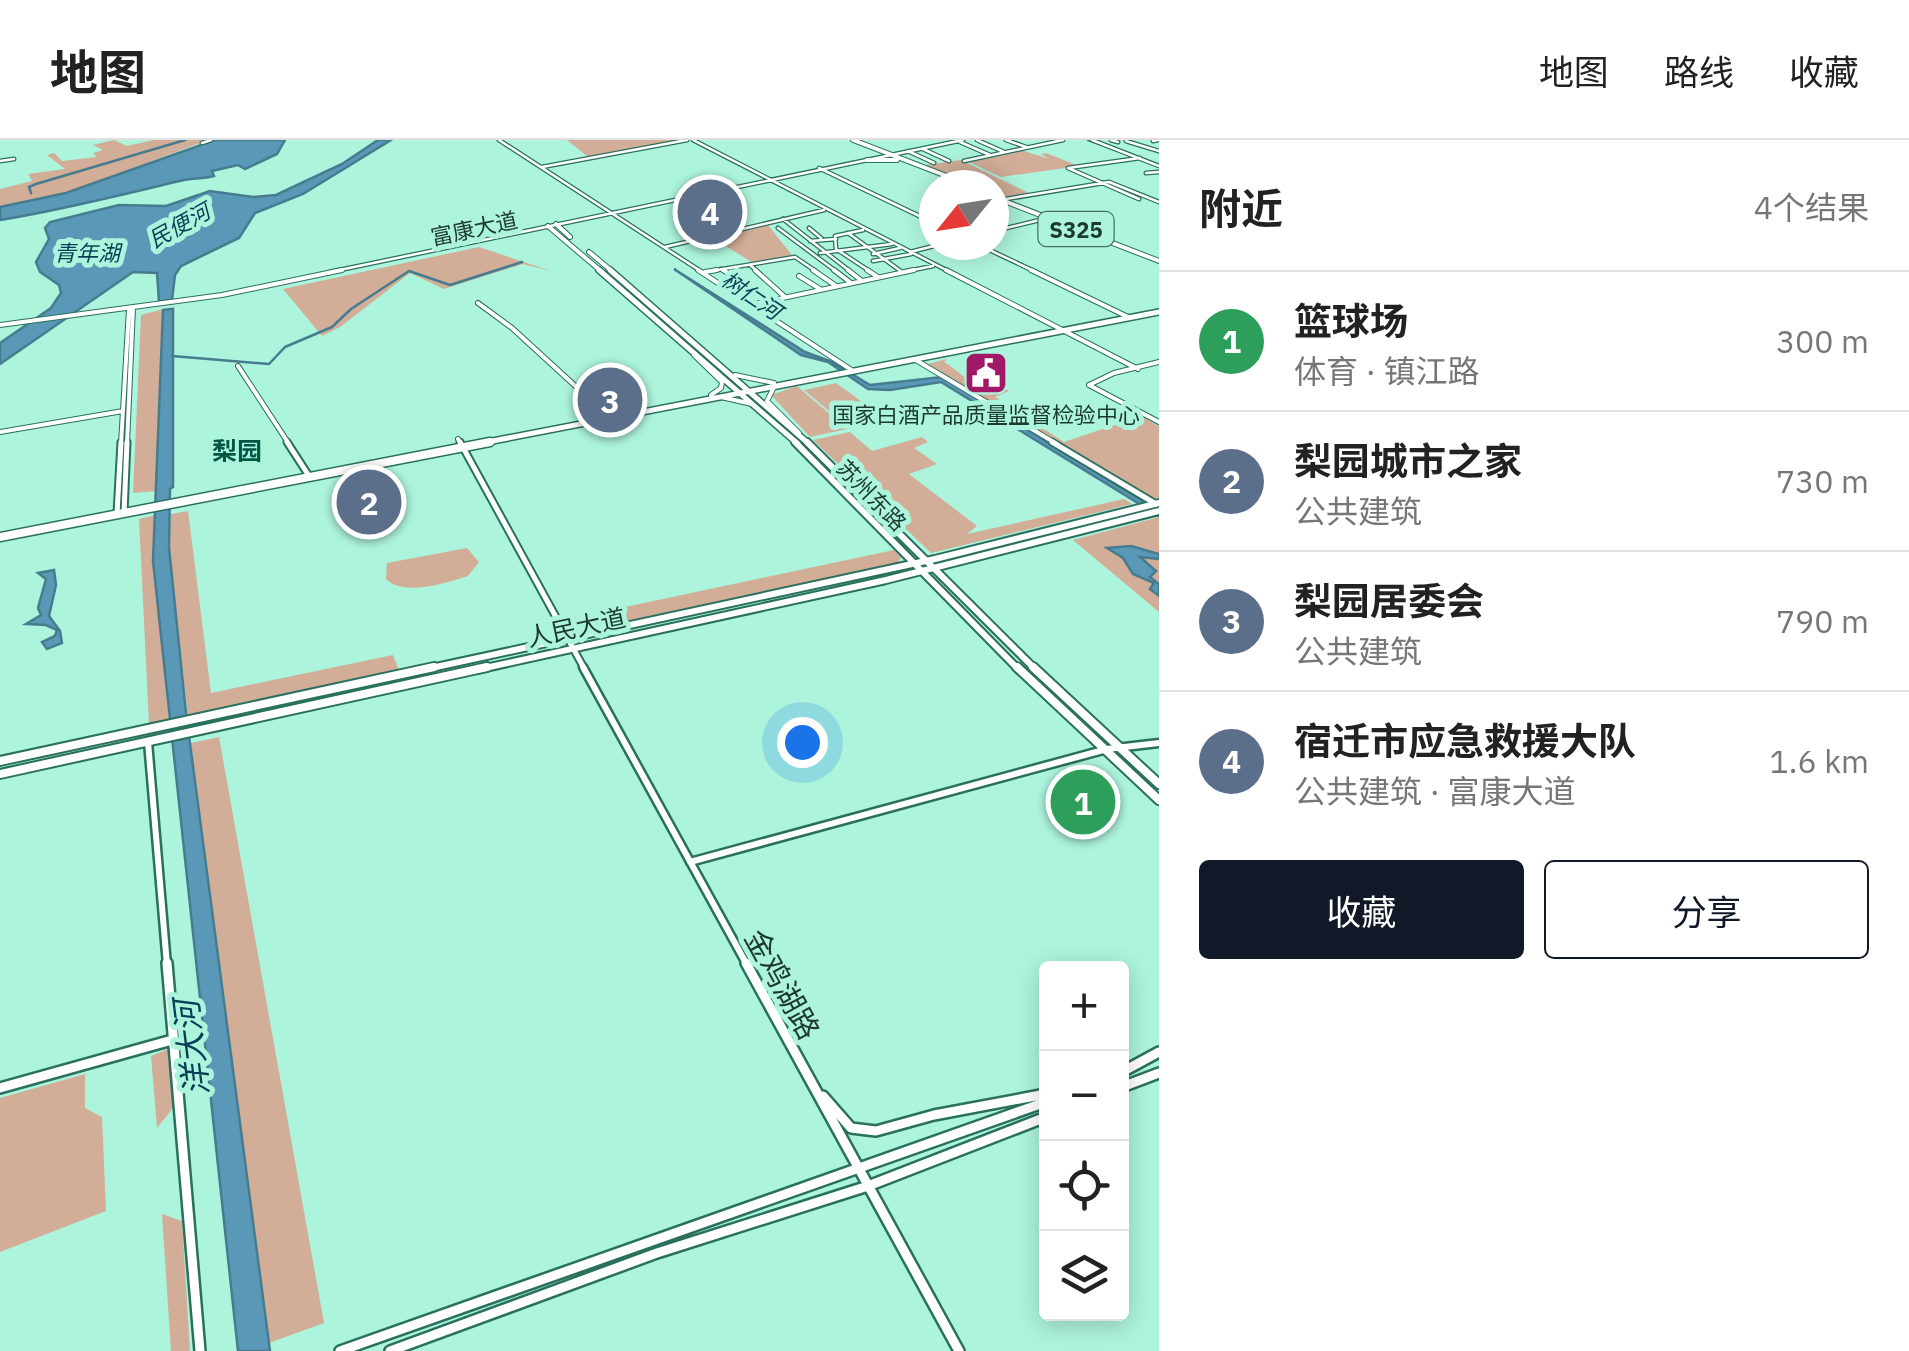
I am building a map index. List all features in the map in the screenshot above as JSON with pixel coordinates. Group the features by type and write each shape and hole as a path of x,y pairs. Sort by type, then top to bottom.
{"highway":[{"path":"460,443 1156,311"},
{"path":"851,369 1059,329"},
{"path":"0,535 713,396"}],"main road":[{"path":"850,140 926,170"},
{"path":"850,140 928,170"},
{"path":"865,159 876,154 867,148"},
{"path":"865,159 904,162"},
{"name":"S325","path":"1009,200 1159,260"},
{"name":"S325","path":"1009,202 1159,260"},
{"name":"苏州东路","path":"553,226 735,375 757,404 1159,784"},
{"name":"苏州东路","path":"566,237 687,346 766,402 917,568 1159,800"},
{"name":"人民大道","path":"0,761 917,568 1010,540 1158,505"},
{"name":"人民大道","path":"927,565 1126,520 1158,505"},
{"path":"1117,514 1126,520"},
{"path":"1010,540 1018,547"},
{"name":"人民大道","path":"0,774 532,652"}],"street":[{"path":"202,143 211,140"},
{"path":"500,141 509,140"},
{"path":"541,167 690,140 1138,369"},
{"path":"961,140 991,155"},
{"name":"富康大道","path":"553,226 961,140"},
{"path":"977,140 1005,152"},
{"path":"1006,140 1027,148"},
{"path":"964,161 1063,140"},
{"path":"1092,140 1158,166"},
{"path":"1112,140 1118,142"},
{"path":"1104,145 1134,140"},
{"path":"500,141 851,369"},
{"path":"1126,141 1158,151"},
{"path":"922,148 949,161"},
{"path":"908,151 934,163"},
{"path":"0,161 14,159"},
{"path":"1138,159 1068,168 1138,199"},
{"path":"1146,174 1158,166"},
{"path":"820,169 919,217"},
{"path":"1009,198 1112,182 1159,202"},
{"path":"664,247 826,210"},
{"name":"富康大道","path":"0,327 213,299 612,213"},
{"path":"1009,227 1048,218"},
{"path":"783,219 863,281"},
{"path":"524,232 566,237 566,228 582,220"},
{"path":"778,228 852,284"},
{"path":"809,228 822,239"},
{"path":"838,250 835,236 866,230"},
{"path":"848,234 902,273"},
{"path":"810,241 837,239"},
{"path":"809,254 893,244"},
{"path":"872,254 901,248"},
{"path":"838,250 880,278"},
{"path":"872,261 919,251"},
{"path":"704,272 796,257 837,287"},
{"path":"1009,259 1126,316"},
{"path":"828,268 856,262"},
{"path":"749,264 786,298"},
{"path":"753,304 936,266"},
{"path":"721,269 770,301"},
{"path":"799,276 821,290"},
{"path":"478,303 512,328 606,415"},
{"path":"121,511 131,309"},
{"path":"687,346 722,382 713,396"},
{"path":"916,358 1158,505"},
{"path":"1159,362 1114,373 1089,385 1159,422"},
{"path":"238,366 308,475"},
{"path":"735,375 776,384"},
{"path":"776,384 767,401 801,442"},
{"path":"713,396 750,403 801,442"},
{"path":"757,404 766,402"},
{"path":"0,432 126,411"},
{"name":"金鸡湖路","path":"460,443 959,1351"},
{"path":"148,742 200,1351"},
{"path":"690,862 1106,750 1159,744"},
{"path":"0,1088 172,1040"},
{"path":"1129,1068 1159,1052"},
{"path":"1129,1085 1159,1073"},
{"path":"807,1075 842,1121 863,1131 876,1132 934,1115 1039,1099"},
{"path":"340,1351 567,1268 860,1171 1039,1101"},
{"path":"390,1351 657,1253 868,1186 1039,1120"}],"shaded area":[{"path":"114,140 127,146 153,140 208,140 66,193 0,207 0,189 32,181 28,174 65,169 47,155 54,153 62,161 97,157 93,153 103,150 93,145"},
{"path":"567,140 682,140 588,157"},
{"path":"1021,150 1049,159 1041,154 1046,153 1079,166 1009,176 1009,170 986,170 967,161"},
{"path":"961,160 982,170 938,170 925,165"},
{"path":"1009,183 1031,194 1009,197"},
{"path":"768,225 792,255 753,263 713,238"},
{"path":"479,247 551,271 523,264 444,289 410,273 340,327 322,336 283,289"},
{"path":"163,309 158,491 133,493 141,315"},
{"path":"947,359 944,362 981,388 997,392 987,386 994,383 1009,391 995,397 1064,442 1141,416 1159,426 1159,498 1150,498 928,364"},
{"path":"836,383 886,419 848,427 804,390"},
{"path":"797,386 847,429 810,437 771,395"},
{"path":"850,432 872,451 922,437 928,442 914,448 937,464 909,474 977,526 967,534 1124,499 1132,504 931,553 813,440"},
{"path":"188,511 211,693 393,655 399,670 188,717 169,548 171,514"},
{"path":"156,515 153,561 169,720 149,724 139,519"},
{"path":"1159,517 1159,612 1073,540"},
{"path":"467,548 479,562 468,576 414,588 386,579 387,563"},
{"path":"894,550 901,557 898,563 581,631 564,620"},
{"path":"219,737 324,1323 269,1343 191,743"},
{"path":"168,1049 173,1108 157,1128 151,1056"},
{"path":"85,1074 85,1108 102,1117 106,1211 0,1252 0,1098"},
{"path":"162,1214 182,1221 190,1351 171,1351"}],"water":[{"path":"215,140 285,140 277,154 245,169 238,165 212,171 214,176 210,177 0,220 0,207 66,193"},
{"name":"青年湖","path":"378,140 391,140 303,194 255,213 239,238 181,266 175,275 172,300 159,302 157,273 133,272 0,364 0,343 51,308 61,293 59,285 40,272 36,262 49,239 45,228 50,222 119,205 166,206 210,191 253,197 276,195 342,164"},
{"path":"674,269 805,352 832,362 870,385 942,377 1159,511 1159,516 941,382 890,390 868,389 828,362 801,355"},
{"path":"173,309 169,548 186,713 270,1351 238,1351 153,561 163,310"},
{"path":"1131,546 1159,554 1159,559 1140,557 1156,571 1150,577 1159,584 1159,596 1150,589 1154,583 1133,574 1123,558 1107,548"},
{"path":"54,570 56,585 49,616 60,631 62,643 47,649 42,642 55,636 57,630 26,624 41,615 38,608 46,579 38,573"}],"waterway":[{"path":"31,193 29,187 36,184 185,140"},
{"path":"1088,140 1116,150"},
{"path":"172,356 269,364 285,347 332,327 351,309 409,271 450,285 522,262"}],"place":[{"name":"宿迁市应急救援大队","path":"710,212"},
{"name":"国家白酒产品质量监督检验中心","path":"986,373"},
{"name":"梨园居委会","path":"610,400"},
{"name":"梨园城市之家","path":"369,502"},
{"name":"篮球场","path":"1083,802"}],"district":[{"name":"梨园","path":"237,450"}],"water label":[{"name":"民便河","path":"179,225"},
{"name":"树仁河","path":"752,295"},
{"name":"洋大河","path":"191,1048"}]}
